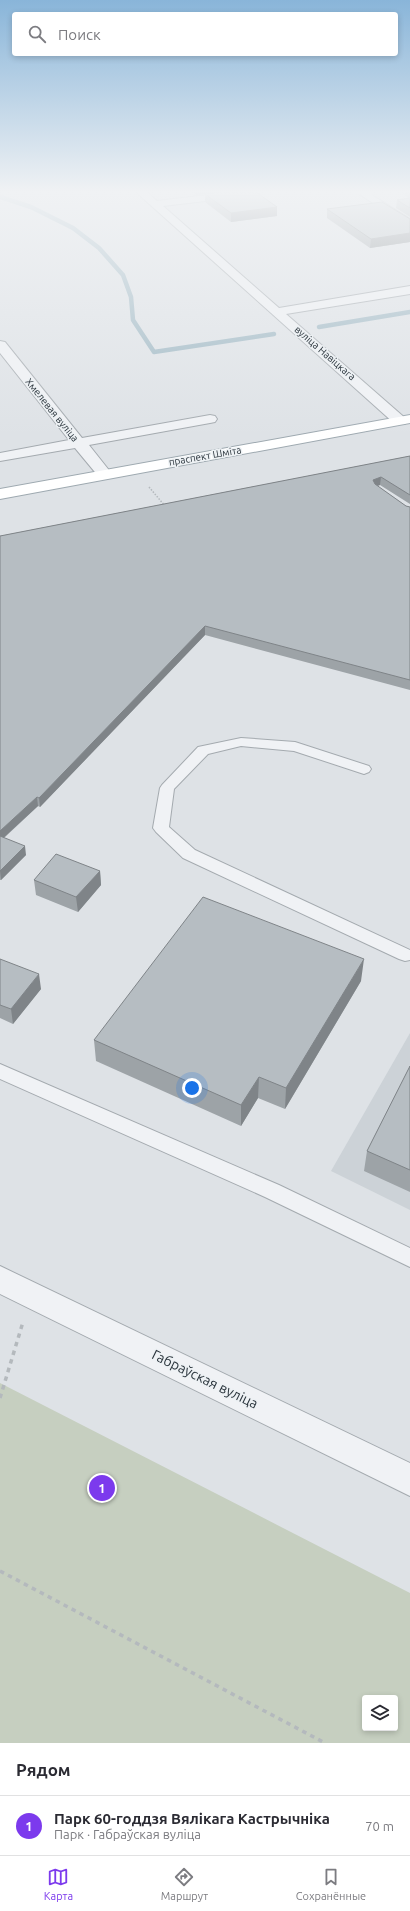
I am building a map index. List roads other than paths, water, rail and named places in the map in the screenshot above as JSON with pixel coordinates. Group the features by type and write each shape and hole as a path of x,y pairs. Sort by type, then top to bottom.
{"main road":[{"name":"праспект Шміта","path":"0,494 405,420"}],"street":[{"name":"вуліца Навіцкага","path":"234,273 277,312 405,420"},
{"path":"277,312 410,290"},
{"name":"Хмелевая вуліца","path":"0,345 104,474"},
{"path":"0,457 210,419"},
{"name":"Габраўская вуліца","path":"0,1279 410,1480"}],"lane":[{"path":"364,769 295,747 241,742 203,750 167,788 161,828 189,854 405,955"},
{"path":"0,1071 272,1191 410,1258"}],"waterway":[{"path":"122,273 131,297 133,320 154,352 274,334"},
{"path":"319,327 410,312"}],"place":[{"name":"Парк 60-годдзя Вялікага Кастрычніка","path":"102,1488"}]}
